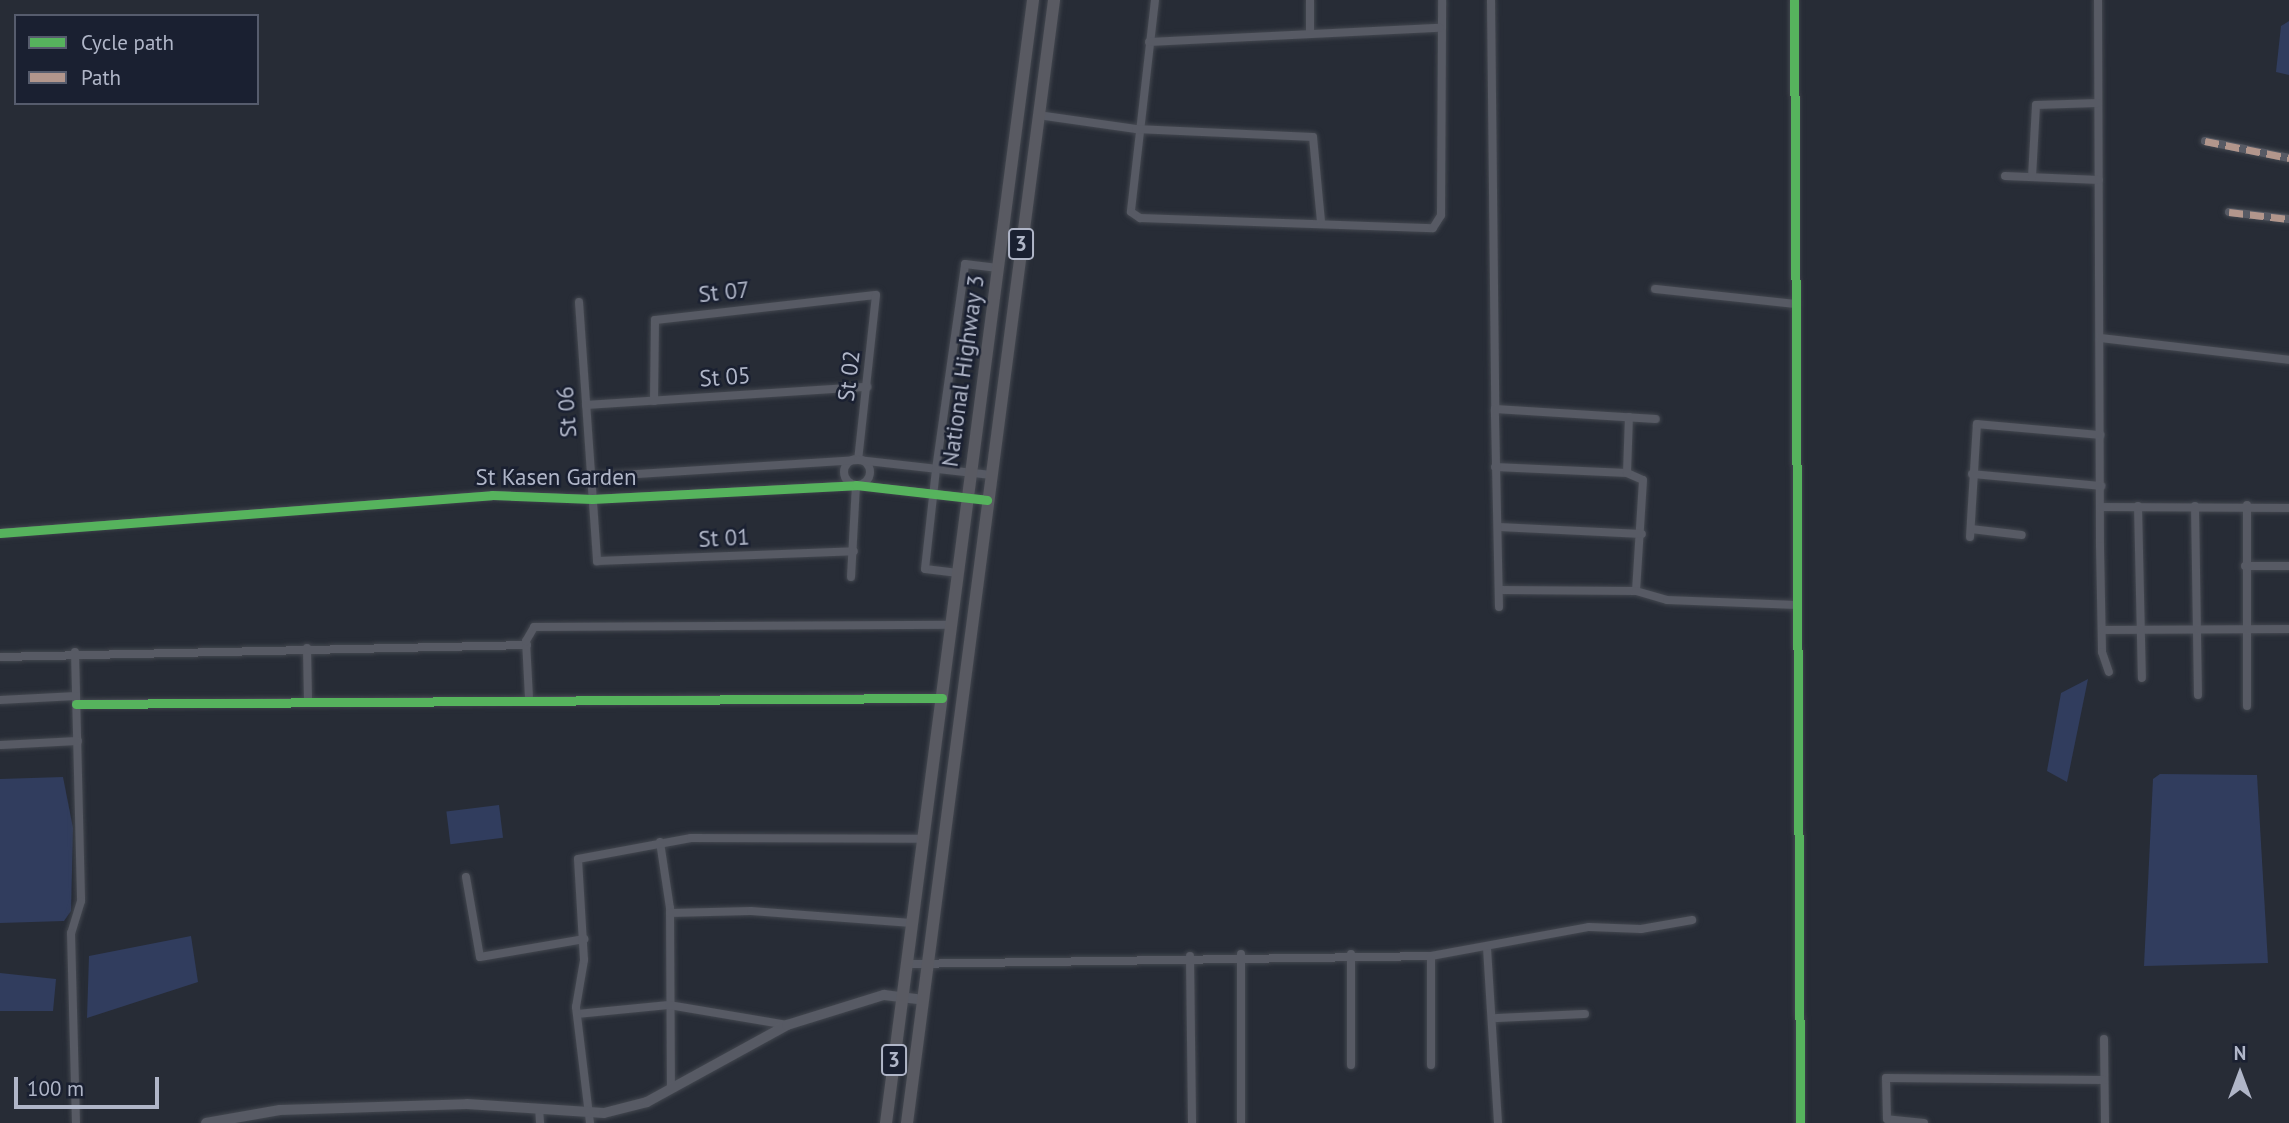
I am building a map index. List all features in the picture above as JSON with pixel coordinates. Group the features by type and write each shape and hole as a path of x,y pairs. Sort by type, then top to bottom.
{"highway":[{"name":"National Highway 3","path":"886,1123 1033,0"},
{"name":"National Highway 3","path":"907,1123 1054,0"}],"street":[{"path":"1155,0 1136,129 1129,203 1140,218 1321,222 1358,228 1440,223 1442,0"},
{"path":"1310,0 1310,34"},
{"path":"1491,0 1495,467 1499,527 1499,607"},
{"path":"1794,0 1800,1123"},
{"path":"2098,0 2102,630 2109,672"},
{"path":"1149,42 1440,28"},
{"path":"2032,177 2036,105 2098,103"},
{"path":"1038,115 1136,129 1313,137 1321,222"},
{"path":"2205,141 2289,158"},
{"path":"2005,176 2099,180"},
{"path":"2230,212 2289,219"},
{"path":"958,573 925,569 936,469 965,264 998,268"},
{"path":"1655,289 1796,304"},
{"name":"St 02","path":"858,460 878,297"},
{"name":"St 07","path":"654,401 655,320 878,297"},
{"name":"St 06","path":"579,302 597,561"},
{"path":"2100,338 2289,360"},
{"name":"St 05","path":"586,405 867,387"},
{"path":"1495,409 1656,419"},
{"path":"1627,472 1629,417"},
{"path":"2022,535 1970,533 1976,424 2101,435"},
{"path":"851,577 856,485 845,473 858,460 870,473 856,485"},
{"name":"St Kasen Garden","path":"590,477 858,460 991,475"},
{"path":"1495,467 1627,472 1643,480 1642,534 1636,591"},
{"path":"1972,474 2101,486"},
{"name":"St Kasen Garden","path":"0,533 492,495 592,499 856,485 987,500"},
{"path":"2101,507 2247,505 2289,508"},
{"path":"2247,505 2247,706"},
{"path":"2138,506 2142,678"},
{"path":"2195,506 2198,695"},
{"path":"1499,527 1642,534"},
{"name":"St 01","path":"597,561 854,551"},
{"path":"2245,565 2289,566"},
{"path":"1499,590 1636,591 1667,600 1797,605"},
{"path":"529,698 527,645 530,631 546,625 951,625"},
{"path":"2102,630 2289,629"},
{"path":"0,656 75,652 527,645"},
{"path":"307,648 308,700"},
{"path":"75,652 81,901 71,933 76,1123"},
{"path":"0,700 942,698"},
{"path":"0,745 78,741"},
{"path":"589,1118 577,1014 584,939 578,859 660,842 806,835 923,839"},
{"path":"660,842 670,913 671,1087"},
{"path":"466,877 480,957 584,939"},
{"path":"670,913 751,911 912,923"},
{"path":"907,964 927,966 1241,954 1431,956 1487,948 1589,927 1641,929 1692,920"},
{"path":"1487,948 1496,1018 1498,1123"},
{"path":"1241,954 1241,1123"},
{"path":"1351,954 1351,1065"},
{"path":"1191,956 1192,1123"},
{"path":"1431,956 1431,1065"},
{"path":"206,1123 279,1110 467,1104 539,1108 589,1118 646,1102 787,1025 884,995 922,1000"},
{"path":"577,1014 669,1004 787,1025"},
{"path":"1496,1018 1585,1014"},
{"path":"2104,1039 2105,1123"},
{"path":"1924,1123 1887,1119 1886,1078 2105,1080"},
{"path":"539,1108 540,1123"}],"water":[{"path":"2289,21 2289,75 2276,72 2281,26"},
{"path":"2088,679 2067,782 2047,771 2061,693"},
{"path":"2160,774 2257,775 2268,963 2144,966 2153,779"},
{"path":"63,777 73,828 71,911 64,921 0,923 0,779"},
{"path":"499,805 503,838 450,844 446,811"},
{"path":"191,936 198,982 87,1018 89,956"},
{"path":"0,973 56,979 53,1011 0,1011"}],"marked path":[{"path":"2205,141 2289,158"},
{"path":"2229,212 2289,219"}],"cycle path":[{"path":"1794,0 1800,1123"},
{"path":"0,533 492,495 592,499 856,485 987,500"},
{"path":"76,704 942,698"}]}
